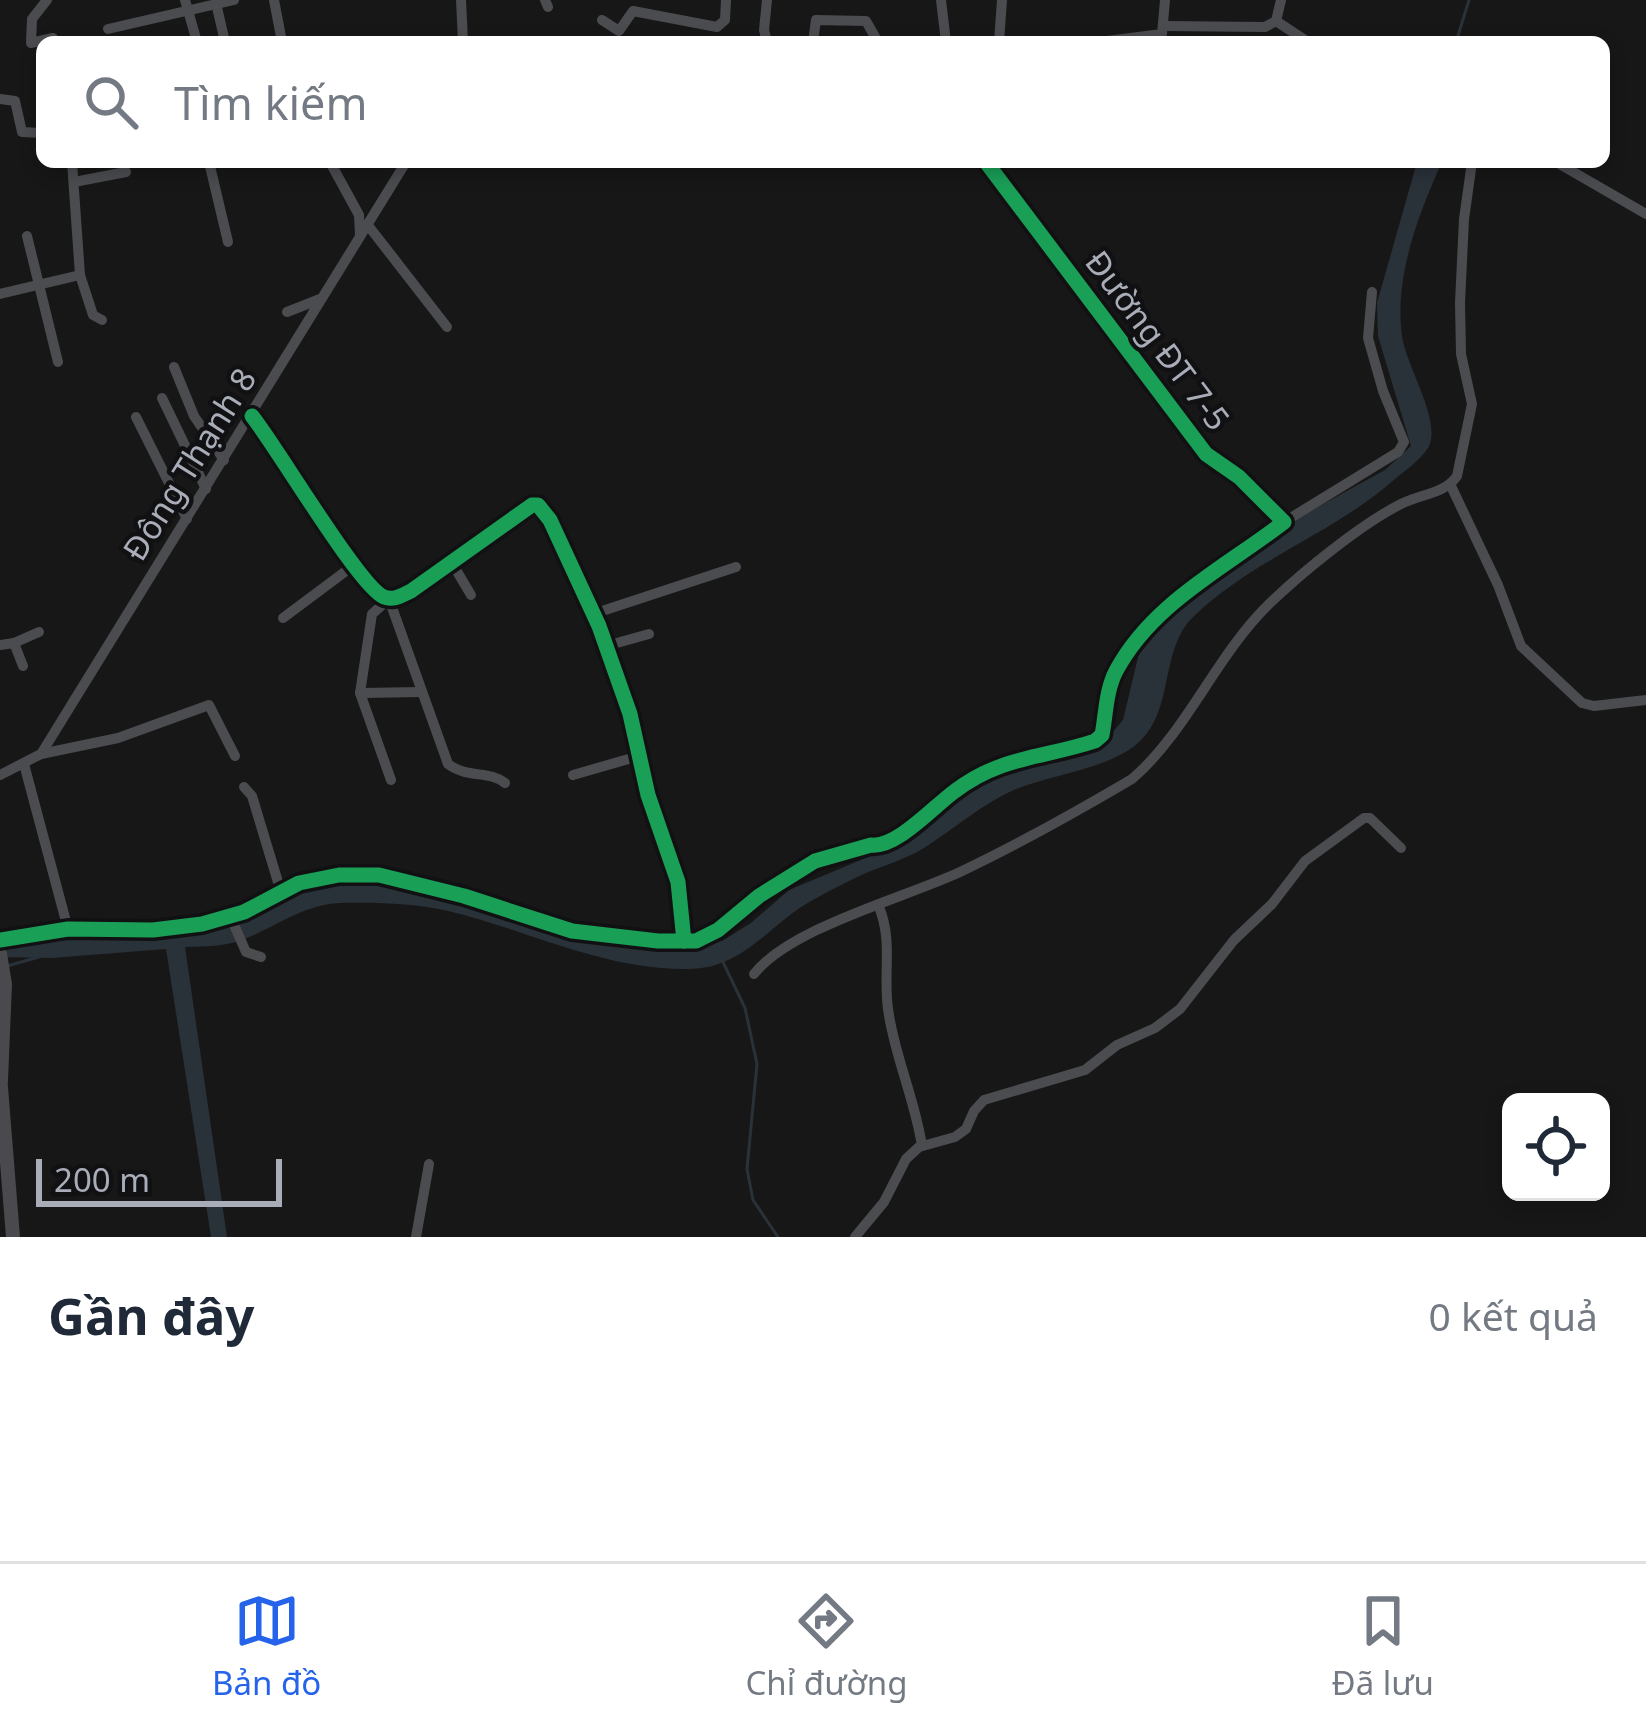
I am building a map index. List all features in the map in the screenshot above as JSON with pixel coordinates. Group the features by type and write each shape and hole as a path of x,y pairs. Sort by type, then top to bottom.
{"main road":[{"path":"0,954 6,999 1,1078 13,1237"}],"street":[{"path":"36,42 31,43 32,19 47,0"},
{"path":"154,0 159,17"},
{"path":"108,29 159,17 187,4 234,0"},
{"path":"274,0 281,36"},
{"path":"461,0 463,36"},
{"path":"602,20 619,31 634,5 717,27 725,20 726,0"},
{"path":"765,36 767,0"},
{"path":"940,0 945,36"},
{"path":"999,36 1002,0"},
{"path":"1146,36 1162,34 1165,0"},
{"path":"1165,26 1265,27 1276,21 1281,0"},
{"path":"216,3 224,36"},
{"path":"187,4 195,36"},
{"path":"814,36 816,20 832,20 866,21 875,36"},
{"path":"1276,21 1299,36"},
{"path":"0,99 15,101 22,132 36,133"},
{"path":"72,168 80,275 93,315 102,320"},
{"path":"210,168 227,242"},
{"path":"333,168 363,230 447,327"},
{"name":"Đông Thạnh 8","path":"0,775 41,754 402,168"},
{"name":"Đường ĐT 7-5","path":"991,168 1206,454 1239,477 1284,522"},
{"path":"754,974 766,958 813,933 959,872 1132,779 1155,760 1208,679 1266,607 1392,509 1451,486 1472,404 1461,354 1460,303 1471,168"},
{"path":"1566,168 1646,214"},
{"path":"74,182 125,172"},
{"path":"27,236 58,362"},
{"path":"0,294 80,275"},
{"path":"0,940 68,929 153,930 231,918 299,883 339,875 379,875 500,905 572,931 696,941 814,861 879,847 899,837 957,789 1000,765 1095,741 1102,735 1115,673 1159,616 1284,522 1398,452 1404,442 1368,338 1372,292"},
{"path":"287,312 320,299"},
{"path":"174,368 194,416 224,460"},
{"path":"162,398 206,489"},
{"path":"252,416 369,586 389,599 448,764 461,774 498,777 505,783"},
{"path":"136,417 187,519"},
{"path":"1451,486 1521,646 1582,703 1646,700"},
{"path":"391,780 360,693 372,614 538,505 550,520 593,614 630,714 648,795 678,882 684,941"},
{"path":"452,563 471,596"},
{"path":"283,618 354,565"},
{"path":"593,614 736,567"},
{"path":"22,667 7,644 39,632"},
{"path":"606,646 649,634"},
{"path":"360,693 422,692"},
{"path":"41,754 118,738 208,704 235,756"},
{"path":"573,775 639,756"},
{"path":"23,764 68,929"},
{"path":"244,787 252,796 280,892"},
{"path":"855,1237 884,1202 906,1160 922,1145 955,1137 966,1129 984,1100 1085,1070 1117,1045 1155,1028 1180,1009 1305,861 1364,818 1370,818 1401,848"},
{"path":"879,907 889,937 889,1014 922,1145"},
{"path":"231,918 246,952 261,957"},
{"path":"416,1237 429,1164"}],"shaded area":[{"path":"1415,168 1440,168 1405,269 1400,314 1405,348 1431,424 1428,448 1346,516 1241,579 1193,617 1176,645 1151,727 1129,750 1004,795 924,848 821,895 732,959 702,968 623,962 448,911 380,903 326,905 239,941 185,947 227,1237 211,1237 166,949 0,957 0,948 37,935 215,924 301,884 365,876 578,929 684,943 722,941 789,890 887,849 991,777 1104,742 1123,720 1140,649 1162,617 1305,514 1385,470 1411,446 1378,336 1377,303"}],"waterway":[{"path":"1458,36 1469,0"},
{"path":"7,966 39,957"},
{"path":"722,960 745,1008 757,1064 747,1169 753,1200 778,1237"}],"cycle path":[{"path":"0,940 68,929 153,930 202,924 244,912 299,883 339,875 379,875 572,931 696,941 815,861 892,840 989,771 1095,741 1102,735 1116,671 1149,625 1284,522 1239,477 1206,454 991,168"},
{"path":"252,416 338,544 384,597 411,591 538,505 550,520 599,626 630,714 648,795 678,882 684,941"}]}
